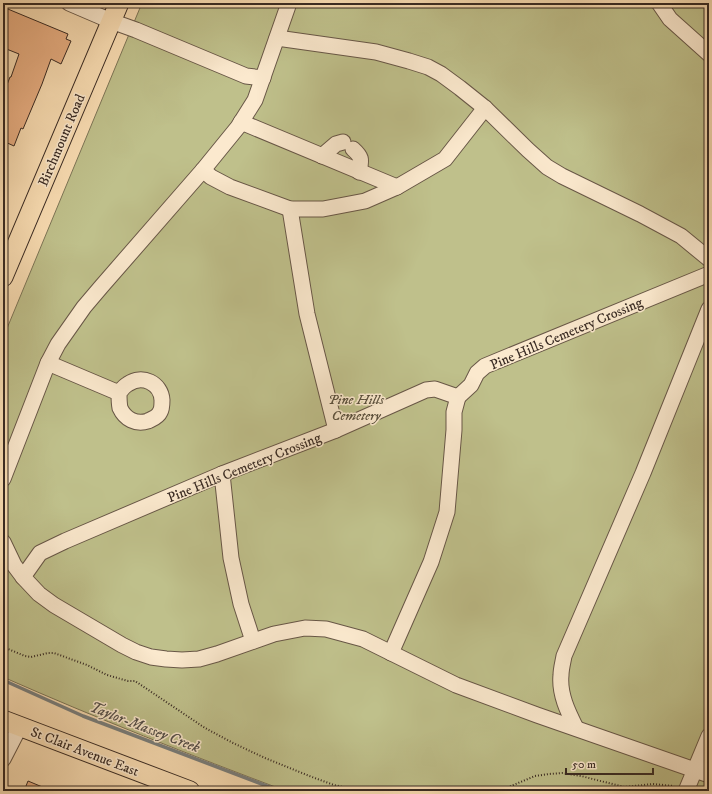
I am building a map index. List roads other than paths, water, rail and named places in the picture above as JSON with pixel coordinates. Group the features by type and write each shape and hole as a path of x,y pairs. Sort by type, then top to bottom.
{"main road":[{"name":"Birchmount Road","path":"3,277 119,3"},
{"name":"St Clair Avenue East","path":"11,723 181,789"}],"street":[{"path":"69,3 246,76 263,78"},
{"path":"3,478 48,363 58,344 84,307 203,170 241,122 255,100 289,3"},
{"path":"659,3 670,19 709,54"},
{"path":"277,38 376,52 428,67 441,74 485,108 528,150 547,166 569,179 681,236 709,260"},
{"path":"203,170 211,177 230,188 290,209 323,209 365,201 397,188 445,159 485,108"},
{"path":"241,122 397,188"},
{"path":"322,156 336,144 348,145 359,154 361,159 359,172"},
{"path":"290,209 307,314 336,430"},
{"name":"Pine Hills Cemetery Crossing","path":"23,577 40,553 72,538 222,474 336,430 426,390 435,389 458,397 471,385 477,373 485,366 709,274"},
{"path":"576,728 562,697 560,675 564,656 643,473 709,309"},
{"path":"48,363 119,392"},
{"path":"392,653 431,562 447,512 454,430 454,412 458,397"},
{"path":"222,474 231,558 241,604 253,641"},
{"path":"3,542 14,565 39,594 54,605 122,646 151,657 182,660 199,659 274,634 295,629 320,628 336,631 363,639 456,685 537,715 702,772"},
{"path":"3,759 11,723"},
{"path":"687,790 702,772 709,736"}],"waterway":[{"name":"Taylor-Massey Creek","path":"3,680 83,716 280,791"}],"park label":[{"name":"Pine Hills Cemetery","path":"356,408"}]}
